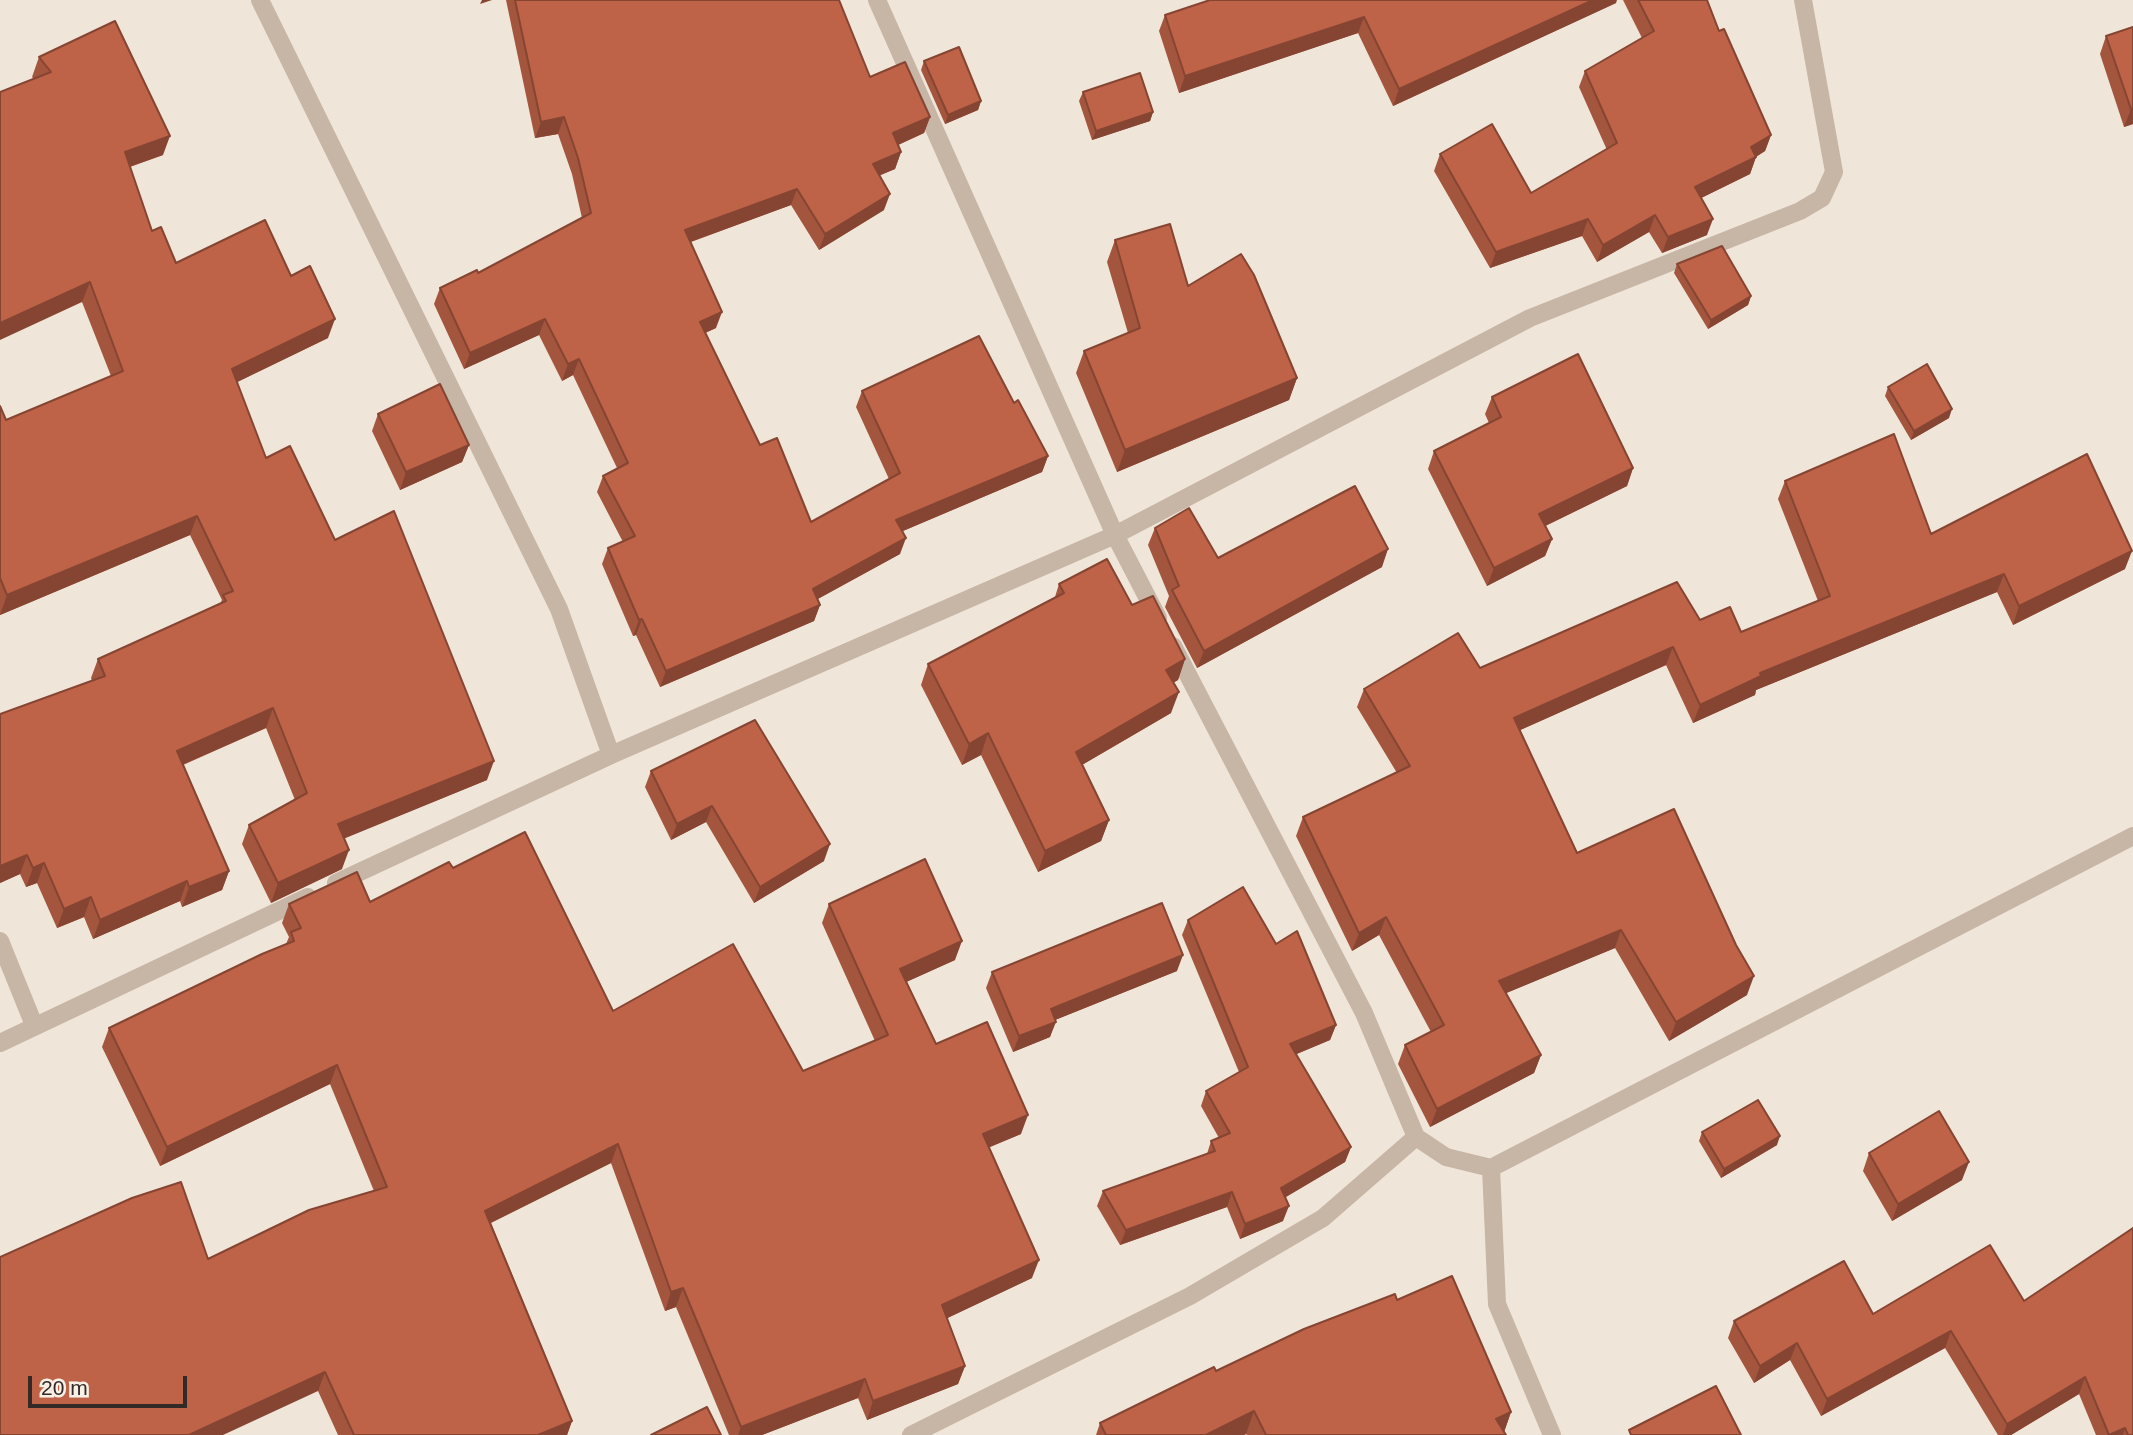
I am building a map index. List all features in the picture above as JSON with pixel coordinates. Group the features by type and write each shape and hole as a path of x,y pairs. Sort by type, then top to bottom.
{"street":[{"path":"260,0 559,609 611,755"},
{"path":"877,0 1115,536 1364,1013 1416,1137 1446,1157 1491,1168 2133,836"},
{"path":"0,1043 611,755 1115,536 1530,318 1800,211 1822,198 1834,172 1803,0"},
{"path":"0,942 34,1025"},
{"path":"911,1435 1190,1296 1279,1244 1323,1218 1416,1137"},
{"path":"1491,1168 1496,1304 1552,1435"}],"building":[{"path":"515,0 839,0 870,77 905,62 930,117 893,133 901,152 873,164 890,194 825,234 797,189 685,230 722,312 700,322 760,445 777,438 811,522 900,473 862,391 979,336 1014,403 1018,400 1048,456 896,520 906,538 813,589 820,605 666,671 642,619 639,620 608,548 635,536 603,476 628,463 579,359 568,364 545,319 470,353 440,288 477,270 478,273 591,213 578,158 564,117 541,122"},
{"path":"1210,0 1593,0 1399,89 1364,17 1185,76 1165,15"},
{"path":"1638,0 1707,0 1719,31 1724,29 1771,135 1751,147 1756,157 1695,187 1713,219 1668,237 1655,215 1603,245 1588,219 1496,252 1440,154 1492,124 1531,193 1617,143 1585,71 1654,31"},
{"path":"115,21 170,136 125,152 152,231 161,227 176,263 265,220 291,276 310,266 335,319 232,369 266,458 290,446 335,540 394,511 494,761 338,824 349,850 278,883 249,825 307,793 273,708 177,751 229,871 189,887 187,881 100,920 91,897 64,909 44,863 33,868 27,855 0,866 0,714 105,676 98,659 226,601 223,595 233,591 197,516 7,595 0,578 0,406 6,420 123,371 90,282 0,323 0,92 51,72 39,57"},
{"path":"2133,27 2133,109 2131,109 2106,36"},
{"path":"959,47 981,101 948,115 924,61"},
{"path":"1140,73 1153,112 1096,131 1083,92"},
{"path":"1170,224 1188,286 1241,254 1254,275 1297,378 1125,450 1084,351 1140,328 1115,240"},
{"path":"1722,246 1751,296 1711,320 1677,264"},
{"path":"1578,354 1633,468 1539,514 1552,539 1494,568 1434,451 1501,417 1492,397"},
{"path":"1927,364 1952,409 1914,431 1888,387"},
{"path":"440,384 469,445 406,472 378,414"},
{"path":"1894,434 1931,534 2087,454 2132,551 2019,606 2004,574 1760,673 1761,676 1700,705 1673,647 1514,718 1577,853 1674,809 1736,945 1754,976 1676,1022 1621,930 1499,981 1541,1055 1437,1109 1405,1045 1444,1025 1386,917 1359,933 1303,817 1410,766 1364,689 1458,633 1480,668 1677,582 1700,620 1730,607 1741,632 1830,596 1785,481"},
{"path":"1355,486 1388,549 1204,651 1172,590 1179,586 1155,528 1189,508 1218,558"},
{"path":"1107,559 1132,605 1153,596 1185,659 1166,670 1179,692 1076,752 1109,820 1045,851 988,733 969,744 928,664 1064,593 1059,584"},
{"path":"755,720 830,844 760,887 712,806 677,824 651,771"},
{"path":"525,832 613,1011 733,944 803,1071 888,1035 829,904 925,859 962,941 900,969 936,1044 987,1022 1028,1115 983,1134 1039,1260 942,1305 965,1366 873,1401 865,1379 741,1427 683,1288 671,1292 618,1144 485,1211 572,1421 538,1435 354,1435 325,1372 189,1435 0,1435 0,1257 132,1198 181,1182 208,1259 309,1210 387,1187 337,1065 167,1147 109,1028 294,941 291,932 301,928 289,904 357,872 370,902 449,862 453,868"},
{"path":"1243,887 1276,944 1297,931 1336,1025 1290,1044 1351,1147 1281,1188 1289,1206 1245,1224 1232,1192 1126,1230 1103,1191 1215,1151 1211,1141 1230,1133 1206,1091 1248,1067 1188,920"},
{"path":"1162,903 1183,955 1051,1009 1056,1022 1019,1036 992,972"},
{"path":"1758,1100 1780,1136 1724,1169 1702,1132"},
{"path":"1939,1111 1969,1162 1898,1204 1869,1153"},
{"path":"2133,1228 2133,1435 2128,1435 2125,1428 2109,1435 2085,1377 2007,1424 1951,1331 1827,1399 1797,1343 1760,1366 1734,1321 1844,1261 1873,1314 1990,1245 2024,1301"},
{"path":"1452,1276 1511,1412 1496,1419 1506,1435 1266,1435 1254,1411 1206,1435 1106,1435 1100,1423 1214,1367 1216,1371 1304,1329 1395,1294 1397,1300"},
{"path":"1716,1386 1741,1435 1631,1435 1629,1430"},
{"path":"707,1407 721,1435 651,1435"}]}
